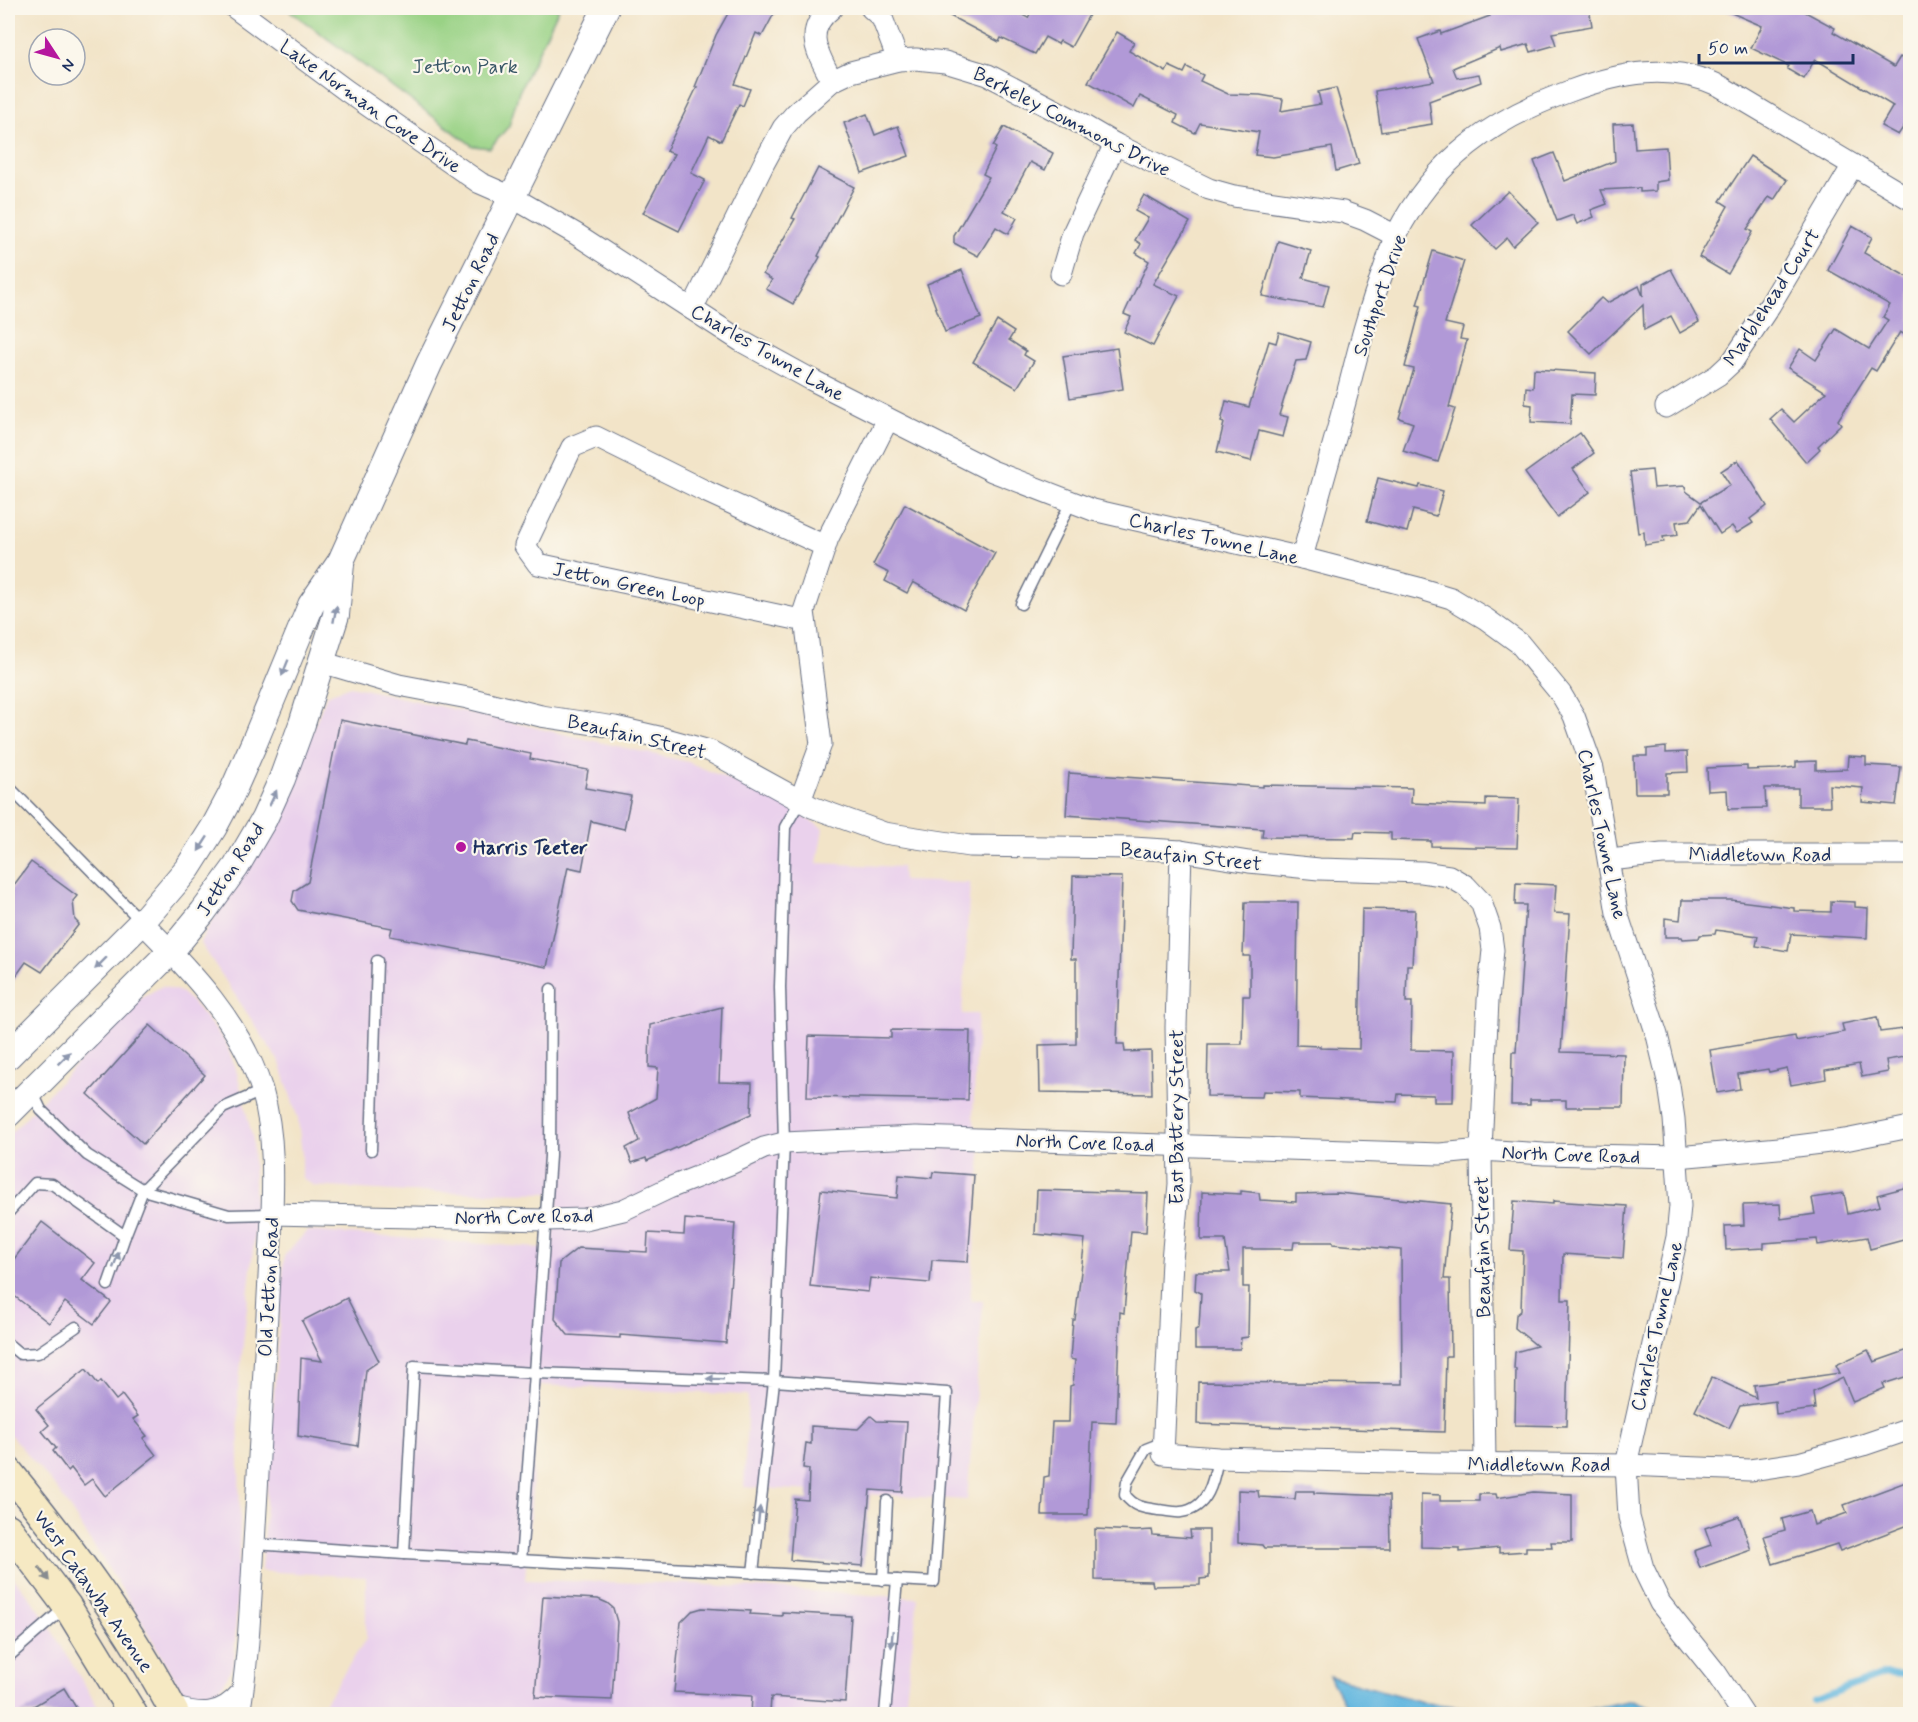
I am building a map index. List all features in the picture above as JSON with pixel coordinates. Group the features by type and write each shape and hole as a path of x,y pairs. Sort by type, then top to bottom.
{"main road":[{"name":"West Catawba Avenue","path":"8,1471 94,1583 136,1645 173,1711"},
{"name":"West Catawba Avenue","path":"8,1528 67,1606 133,1714"}],"street":[{"name":"Lake Norman Cove Drive","path":"235,8 347,92 480,183 512,197"},
{"name":"Jetton Road","path":"8,1056 142,922 188,868 214,827 254,743 311,605 341,561 429,364 606,8"},
{"path":"832,8 821,16 816,29 815,47 832,81"},
{"path":"871,8 882,18 898,60"},
{"name":"Berkeley Commons Drive","path":"692,309 783,128 796,113 832,81 860,69 898,60 945,62 988,75 1115,144 1209,189 1234,196 1343,212 1396,236"},
{"name":"Southport Drive","path":"1302,558 1371,303 1396,236 1412,208 1439,171 1458,152 1513,114 1593,82 1627,75 1670,72 1704,79 1720,86 1911,199"},
{"path":"1061,274 1073,233 1115,144"},
{"name":"Marblehead Court","path":"1666,407 1718,375 1737,355 1770,305 1853,165"},
{"name":"Charles Towne Lane","path":"512,197 576,234 741,341 992,471 1093,510 1302,558 1451,598 1486,619 1519,643 1561,693 1578,726 1593,769 1610,860 1617,913 1657,1035 1669,1085 1677,1157 1680,1206 1677,1238 1626,1465 1629,1517 1643,1568 1660,1603 1716,1673 1743,1714"},
{"path":"800,801 821,744 804,611 825,546 888,419"},
{"name":"Jetton Green Loop","path":"805,621 538,564 525,546 573,447 596,437 707,492 825,546"},
{"name":"Jetton Road","path":"8,1114 171,951 236,867 264,819 282,779 336,615 341,561"},
{"name":"Beaufain Street","path":"321,662 399,685 468,698 541,716 615,727 710,751 812,807 884,833 969,846 1133,848 1181,851 1249,862 1318,868 1422,872 1449,876 1466,886 1481,902 1490,928 1493,950 1488,1000 1482,1150 1485,1464"},
{"name":"East Battery Street","path":"1163,1448 1172,1260 1179,1184 1176,1027 1181,851"},
{"name":"Middletown Road","path":"1610,860 1662,854 1911,854"},
{"name":"Old Jetton Road","path":"142,922 171,951 217,1004 239,1035 262,1091 270,1126 273,1162 272,1214 246,1676 240,1714"},
{"name":"North Cove Road","path":"272,1214 585,1219 623,1210 764,1148 784,1143 916,1137 1440,1154 1482,1150 1677,1157 1845,1140 1911,1127"},
{"name":"Middletown Road","path":"1163,1448 1218,1458 1626,1465 1750,1470 1798,1463 1911,1429"},
{"path":"173,1711 210,1713 222,1709 242,1692"}],"lane":[{"path":"1021,604 1071,502"},
{"path":"8,786 142,922"},
{"path":"753,1573 774,1381 784,1143 780,987 785,827 800,801"},
{"path":"371,1150 377,961"},
{"path":"521,1560 550,1156 551,989"},
{"path":"32,1090 41,1110 87,1155 143,1190 229,1215 272,1214"},
{"path":"108,1285 143,1190 223,1108 262,1091"},
{"path":"8,1213 35,1183 52,1184 125,1236"},
{"path":"8,1344 20,1354 38,1353 76,1327"},
{"path":"254,1544 404,1554 934,1582 947,1393 774,1381 535,1373 414,1366 404,1554"},
{"path":"1163,1448 1146,1449 1127,1482 1125,1495 1131,1503 1142,1508 1182,1512 1201,1503 1210,1491 1218,1458"},
{"path":"883,1580 886,1501"},
{"path":"885,1714 897,1580"},
{"path":"8,1657 67,1606"}],"shaded area":[{"path":"350,686 688,762 768,796 823,828 817,863 902,867 903,881 970,883 962,1014 978,1014 973,1116 981,1154 970,1301 983,1301 967,1500 744,1487 748,1395 540,1385 525,1580 694,1584 918,1598 904,1714 300,1714 325,1702 366,1639 366,1577 261,1571 284,1256 307,1231 552,1249 559,1193 408,1192 314,1186 302,1178 298,1119 280,1063 200,942 287,793 327,695"},
{"path":"162,986 181,992 197,1007 226,1043 237,1073 253,1140 255,1231 238,1391 240,1531 234,1663 224,1683 213,1695 195,1700 183,1692 130,1602 57,1489 8,1432 8,1136 138,1000"},
{"path":"8,1571 39,1609 102,1714 8,1714"}],"green space":[{"name":"Jetton Park","path":"286,8 559,8 519,92 509,126 490,148 473,146"}],"water":[{"path":"1329,1676 1426,1703 1527,1714 1354,1714 1347,1709"},
{"path":"1632,1700 1655,1708 1656,1714 1568,1714"}],"building":[{"path":"731,8 777,8 762,36 756,33 735,84 750,89 743,106 739,104 721,141 709,135 691,173 705,180 679,231 643,213 674,154 666,151 697,87 695,87 716,35"},
{"path":"935,8 1009,8 1028,18 1033,8 1078,8 1090,13 1071,47 1060,41 1058,44 1045,37 1035,54 1001,38 999,42"},
{"path":"1488,8 1589,8 1592,26 1552,33 1556,45 1531,52 1528,44 1501,52 1500,48 1453,68 1457,78 1479,74 1481,82 1429,101 1432,124 1381,132 1375,91 1434,81 1418,39 1440,31 1441,34 1490,16"},
{"path":"1720,8 1798,8 1835,28 1833,32 1894,67 1900,57 1911,63 1911,116 1898,135 1881,126 1893,106 1815,59 1804,79 1787,69 1789,66 1751,48 1762,26"},
{"path":"1117,32 1134,42 1129,51 1166,72 1169,66 1184,73 1187,67 1203,75 1200,81 1228,94 1260,95 1283,99 1281,111 1321,104 1318,92 1336,88 1359,164 1336,171 1332,147 1273,157 1255,155 1259,132 1200,123 1195,133 1175,123 1178,115 1140,96 1134,108 1088,82"},
{"path":"867,114 875,135 898,126 909,156 862,173 844,123"},
{"path":"1633,123 1635,149 1666,147 1668,180 1656,182 1656,191 1640,192 1640,188 1601,190 1607,204 1591,210 1594,217 1577,224 1573,215 1557,221 1534,161 1554,153 1565,181 1615,161 1613,124"},
{"path":"1004,127 1053,153 1045,170 1030,162 1004,211 1017,218 1008,234 996,227 978,256 954,243 954,236 989,177 983,174 996,148 993,146"},
{"path":"1750,156 1787,180 1774,200 1769,197 1747,229 1752,232 1728,274 1699,257 1728,206 1720,201"},
{"path":"818,168 854,187 818,256 820,257 793,304 766,289 772,280 763,274 795,219 792,218"},
{"path":"1508,191 1538,222 1513,246 1507,238 1495,249 1472,225"},
{"path":"1144,195 1190,222 1153,284 1179,296 1153,346 1124,332 1131,317 1124,314 1149,261 1136,253 1141,244 1135,240 1148,218 1135,211"},
{"path":"1852,226 1872,237 1864,253 1911,279 1911,338 1900,332 1876,371 1871,368 1838,420 1841,424 1818,446 1820,449 1806,462 1770,419 1781,409 1794,422 1826,392 1788,368 1800,349 1816,360 1836,329 1869,349 1888,320 1883,317 1890,305 1828,270"},
{"path":"1278,241 1311,251 1303,278 1329,285 1323,307 1262,296"},
{"path":"1433,251 1464,261 1445,323 1463,327 1460,339 1467,340 1449,407 1455,409 1438,462 1403,451 1413,423 1399,418 1414,369 1405,367 1421,306 1417,305"},
{"path":"1671,269 1699,322 1680,333 1671,316 1644,330 1643,305 1591,354 1568,331 1601,298 1607,303 1639,286 1643,296 1643,284"},
{"path":"962,270 981,318 945,332 927,284"},
{"path":"997,321 1014,332 1009,340 1026,351 1024,355 1034,361 1017,388 973,362"},
{"path":"1279,332 1311,342 1306,360 1296,361 1279,415 1288,417 1283,437 1259,431 1251,461 1217,452 1224,423 1221,422 1226,401 1249,407 1269,341 1276,343"},
{"path":"1117,348 1123,389 1070,398 1063,356"},
{"path":"1534,369 1596,373 1595,395 1572,394 1570,424 1531,422 1532,405 1525,404 1526,387 1533,388"},
{"path":"1580,433 1594,453 1573,469 1590,492 1557,517 1525,473"},
{"path":"1738,460 1767,506 1750,519 1753,523 1737,533 1732,526 1720,534 1701,504 1690,520 1676,522 1678,535 1663,537 1664,542 1645,545 1644,532 1638,533 1630,472 1652,470 1654,488 1685,486 1686,491 1701,502 1730,485 1721,471"},
{"path":"1378,478 1443,491 1436,516 1413,510 1407,532 1367,521"},
{"path":"905,504 995,553 964,610 913,582 907,593 885,581 889,573 873,565"},
{"path":"340,720 465,745 466,741 531,754 530,759 588,770 585,788 631,796 624,829 591,821 582,870 568,867 547,967 390,936 392,928 298,910 292,901 294,891 308,882"},
{"path":"1666,747 1666,753 1687,752 1688,772 1667,773 1667,793 1635,793 1634,756 1647,756 1647,749"},
{"path":"1848,756 1866,757 1866,765 1901,767 1896,805 1862,802 1863,788 1829,785 1830,806 1798,806 1798,788 1765,788 1766,808 1728,809 1727,790 1708,791 1707,768 1747,766 1747,770 1778,769 1796,767 1796,762 1816,761 1816,770 1847,769"},
{"path":"1069,773 1263,787 1263,785 1412,788 1411,803 1486,806 1486,798 1519,799 1517,848 1431,846 1431,841 1391,840 1391,833 1355,832 1354,838 1262,837 1263,829 1066,815"},
{"path":"31,862 77,896 73,901 75,920 79,924 42,972 26,962 8,987 8,893"},
{"path":"1073,876 1122,877 1117,1044 1124,1044 1125,1052 1151,1051 1152,1094 1040,1092 1039,1045 1076,1044 1076,959 1071,959"},
{"path":"1516,883 1556,885 1554,913 1570,914 1561,1052 1624,1054 1623,1107 1566,1107 1566,1100 1530,1100 1530,1105 1511,1105 1512,1052 1516,1052 1526,905 1515,905"},
{"path":"1682,900 1731,900 1794,908 1794,911 1831,912 1831,901 1855,902 1855,907 1868,908 1867,938 1791,934 1788,951 1756,946 1758,936 1716,930 1715,934 1700,935 1699,938 1665,937 1665,918 1680,920"},
{"path":"1245,902 1298,902 1296,1045 1320,1046 1320,1048 1359,1049 1362,909 1415,910 1412,965 1407,965 1406,1002 1412,1002 1411,1050 1454,1051 1453,1102 1434,1102 1434,1095 1398,1094 1397,1102 1300,1098 1300,1092 1263,1091 1262,1097 1207,1096 1208,1044 1242,1044 1243,996 1250,996 1250,956 1243,956"},
{"path":"722,1007 719,1082 752,1083 751,1114 647,1161 646,1158 632,1163 626,1148 639,1141 629,1113 656,1098 658,1068 649,1067 650,1025"},
{"path":"1877,1017 1880,1032 1911,1028 1911,1056 1886,1060 1888,1072 1862,1077 1859,1064 1825,1070 1826,1079 1791,1085 1787,1068 1769,1072 1768,1069 1738,1074 1740,1089 1717,1093 1710,1050 1795,1036 1796,1041 1844,1032 1842,1024"},
{"path":"150,1025 205,1075 143,1144 88,1094"},
{"path":"891,1030 970,1031 968,1100 807,1097 809,1036 891,1038"},
{"path":"933,1172 974,1175 968,1262 932,1260 930,1283 870,1278 868,1292 810,1286 821,1190 897,1198 899,1175 932,1178"},
{"path":"1911,1186 1911,1238 1870,1249 1867,1237 1818,1245 1817,1239 1764,1243 1764,1248 1726,1250 1725,1226 1744,1225 1743,1205 1780,1204 1781,1219 1815,1214 1812,1198 1844,1193 1848,1214 1880,1206 1877,1195"},
{"path":"1037,1190 1148,1193 1146,1232 1131,1231 1124,1313 1120,1312 1116,1423 1092,1422 1088,1515 1042,1515 1044,1477 1049,1476 1052,1422 1069,1422 1070,1386 1073,1385 1075,1360 1070,1359 1073,1320 1075,1320 1085,1239 1035,1234"},
{"path":"1241,1191 1259,1193 1260,1200 1296,1202 1296,1194 1338,1193 1451,1204 1444,1279 1450,1279 1451,1356 1446,1356 1444,1432 1197,1424 1198,1382 1402,1384 1401,1250 1333,1244 1333,1242 1294,1242 1293,1249 1243,1249 1243,1287 1249,1287 1248,1337 1241,1338 1240,1349 1195,1349 1195,1330 1199,1328 1201,1293 1195,1290 1196,1272 1230,1272 1225,1240 1201,1240 1202,1192 1241,1194"},
{"path":"1514,1201 1627,1206 1623,1258 1563,1254 1562,1300 1570,1300 1566,1426 1515,1425 1515,1352 1537,1346 1515,1328 1516,1315 1521,1311 1523,1251 1510,1250"},
{"path":"685,1219 735,1223 726,1343 620,1335 620,1338 568,1335 555,1319 559,1263 578,1248 647,1252 648,1233 684,1235"},
{"path":"42,1222 95,1263 82,1280 111,1302 94,1324 65,1302 49,1323 8,1291 8,1267"},
{"path":"347,1298 379,1361 366,1370 358,1446 298,1436 301,1358 322,1361 302,1321"},
{"path":"1911,1349 1911,1375 1883,1384 1885,1388 1853,1402 1843,1378 1813,1392 1815,1409 1776,1414 1775,1401 1740,1406 1729,1428 1695,1411 1712,1377 1756,1398 1754,1385 1840,1373 1836,1365 1868,1350 1874,1362"},
{"path":"86,1369 98,1384 101,1381 116,1400 122,1395 138,1416 133,1419 147,1436 143,1438 156,1455 105,1496 92,1479 84,1485 71,1468 68,1471 53,1451 56,1448 42,1431 49,1425 36,1409"},
{"path":"871,1416 877,1421 907,1422 902,1492 870,1490 863,1566 790,1560 795,1499 808,1500 809,1469 803,1468 806,1443 811,1444 811,1426 858,1429"},
{"path":"1911,1480 1911,1524 1840,1551 1837,1544 1773,1564 1764,1536 1785,1530 1782,1519 1810,1511 1814,1525 1847,1513 1844,1505"},
{"path":"1238,1490 1258,1491 1259,1497 1295,1499 1296,1491 1389,1496 1390,1548 1264,1548 1262,1545 1238,1543"},
{"path":"1533,1492 1572,1494 1572,1542 1551,1542 1552,1547 1526,1547 1526,1551 1499,1553 1499,1548 1460,1552 1460,1548 1421,1547 1421,1494 1440,1495 1440,1501 1479,1501 1479,1494 1496,1494 1497,1498"},
{"path":"1739,1516 1751,1550 1700,1568 1694,1551 1711,1545 1705,1528"},
{"path":"1095,1529 1152,1530 1153,1535 1191,1538 1190,1530 1209,1530 1209,1578 1200,1579 1200,1585 1153,1586 1152,1581 1095,1580"},
{"path":"543,1596 598,1599 613,1608 617,1622 612,1700 535,1697"},
{"path":"702,1608 751,1611 750,1614 782,1616 782,1612 851,1616 845,1702 771,1697 770,1714 751,1714 752,1696 674,1692 681,1622 692,1611"},
{"path":"64,1688 80,1714 20,1714"}],"waterway":[{"path":"1813,1701 1885,1674 1910,1675"}],"place":[{"name":"Harris Teeter","path":"461,847"}]}
